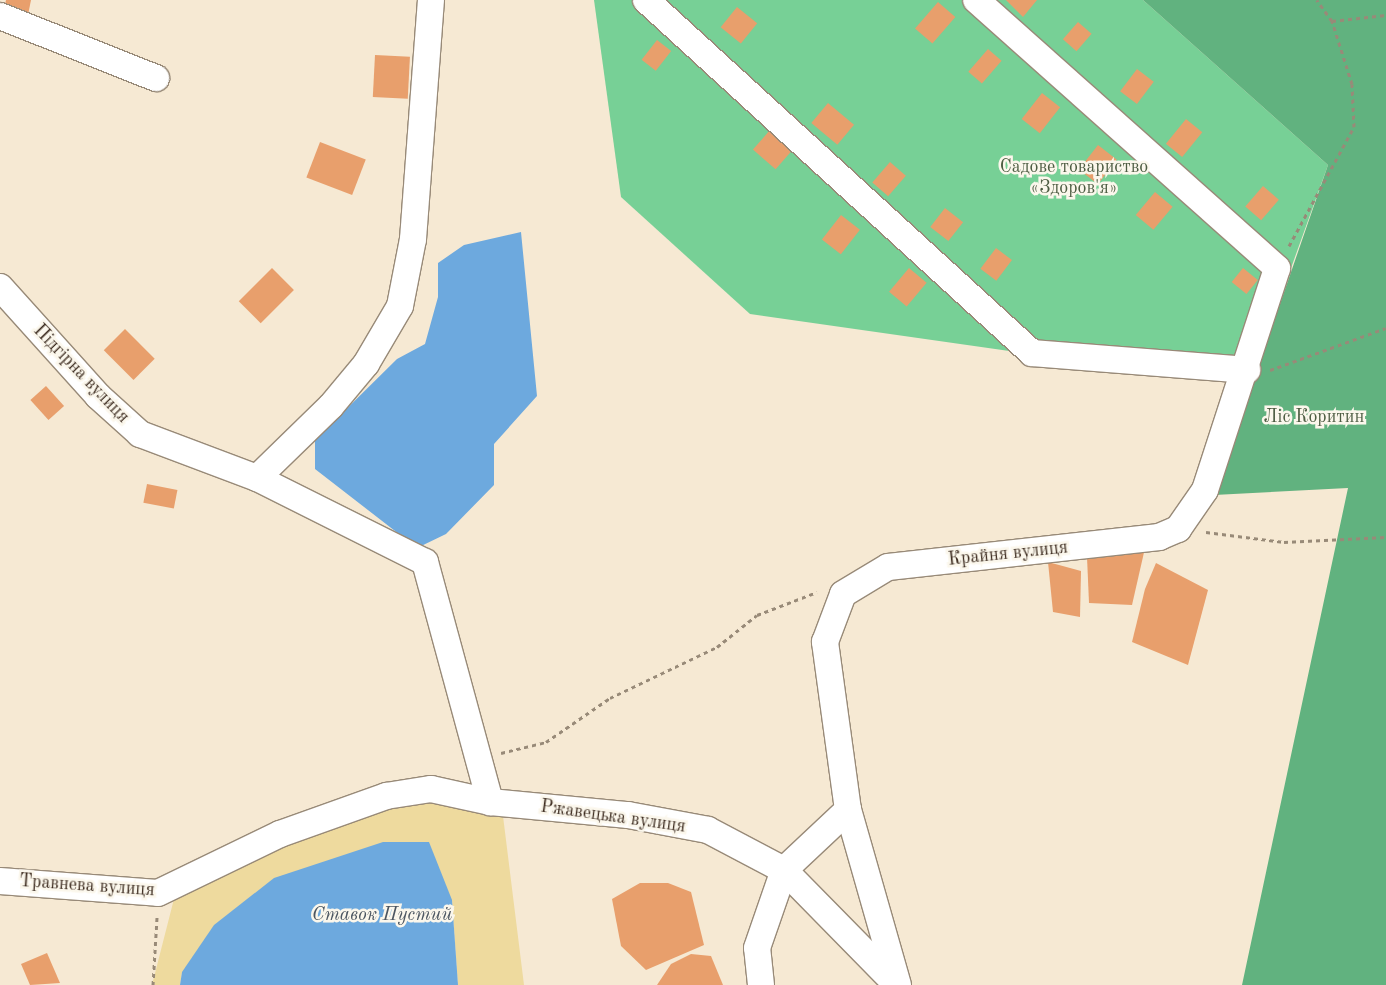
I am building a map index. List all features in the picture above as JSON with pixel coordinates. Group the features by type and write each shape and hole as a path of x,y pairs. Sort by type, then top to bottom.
{"street":[{"path":"257,478 331,406 366,364 400,306 413,239 430,0"},
{"path":"646,0 1032,353 1247,370"},
{"path":"976,0 1277,268 1247,370 1205,490 1178,528"},
{"path":"0,16 156,78"},
{"name":"Підгірна вулиця","path":"0,287 98,396 140,434 257,478 424,562 490,802"},
{"name":"Крайня вулиця","path":"843,594 888,567 1159,537 1178,528"},
{"path":"843,594 825,642 848,810 897,985"},
{"name":"Ржавецька вулиця","path":"280,834 386,796 431,789 490,802 628,815 708,830 784,870 897,985"},
{"path":"761,985 757,948 784,870 848,810"},
{"name":"Травнева вулиця","path":"0,881 158,893 280,834"}],"path":[{"path":"1277,268 1354,127 1352,84 1332,22 1318,0"},
{"path":"1332,22 1386,15"},
{"path":"1247,370 1274,370 1386,328"},
{"path":"1178,528 1284,542 1386,537"},
{"path":"478,759 546,742 610,698 717,647 757,614 832,588 843,594"},
{"path":"153,985 158,893"}],"green space":[{"name":"Садове товариство «Здоров'я»","path":"594,0 1143,0 1328,165 1249,385 750,314 621,197"},
{"name":"Ліс Коритин","path":"1143,0 1386,0 1386,985 1242,985 1348,488 1214,495 1328,165"}],"sand":[{"path":"431,789 502,808 524,985 458,985 452,900 182,972 180,985 152,985 176,891 280,834"}],"water":[{"path":"521,232 537,396 494,444 494,485 446,534 417,548 315,469 315,440 397,359 425,344 438,297 438,263 464,245"},
{"name":"Ставок Пустий","path":"383,842 429,842 452,900 458,985 180,985 182,972 214,925 274,878"}],"building":[{"path":"6,0 31,0 28,15 4,9"},
{"path":"1006,0 1037,0 1023,17"},
{"path":"938,2 955,17 932,44 915,28"},
{"path":"737,7 757,23 741,44 721,27"},
{"path":"1078,22 1092,34 1076,51 1063,39"},
{"path":"657,40 671,51 656,71 642,60"},
{"path":"988,49 1002,61 982,83 968,72"},
{"path":"375,55 410,57 408,99 373,97"},
{"path":"1137,69 1154,82 1137,104 1120,91"},
{"path":"1042,93 1060,107 1040,133 1022,119"},
{"path":"828,103 854,125 837,145 811,123"},
{"path":"1186,119 1202,132 1182,157 1166,144"},
{"path":"770,130 793,150 776,169 753,150"},
{"path":"320,142 366,160 352,195 306,177"},
{"path":"1098,145 1117,160 1098,184 1079,169"},
{"path":"890,162 906,176 888,196 872,182"},
{"path":"1263,186 1279,200 1261,220 1245,206"},
{"path":"1155,192 1173,207 1153,230 1136,215"},
{"path":"945,208 963,222 948,241 930,227"},
{"path":"841,215 860,230 841,254 822,239"},
{"path":"996,248 1012,260 996,281 980,269"},
{"path":"272,268 294,290 261,323 239,301"},
{"path":"909,268 927,283 907,307 889,292"},
{"path":"1243,268 1258,280 1246,294 1232,282"},
{"path":"125,329 155,359 133,380 104,350"},
{"path":"46,386 64,406 48,420 30,400"},
{"path":"147,484 177,490 174,509 143,503"},
{"path":"1145,548 1132,605 1089,603 1087,557"},
{"path":"1048,562 1081,571 1080,617 1053,612"},
{"path":"1156,563 1208,590 1188,665 1132,642 1145,589"},
{"path":"640,883 668,883 691,892 704,945 646,970 621,946 612,899"},
{"path":"47,953 60,983 30,985 21,964"},
{"path":"691,954 711,956 723,985 657,985 671,964"}]}
